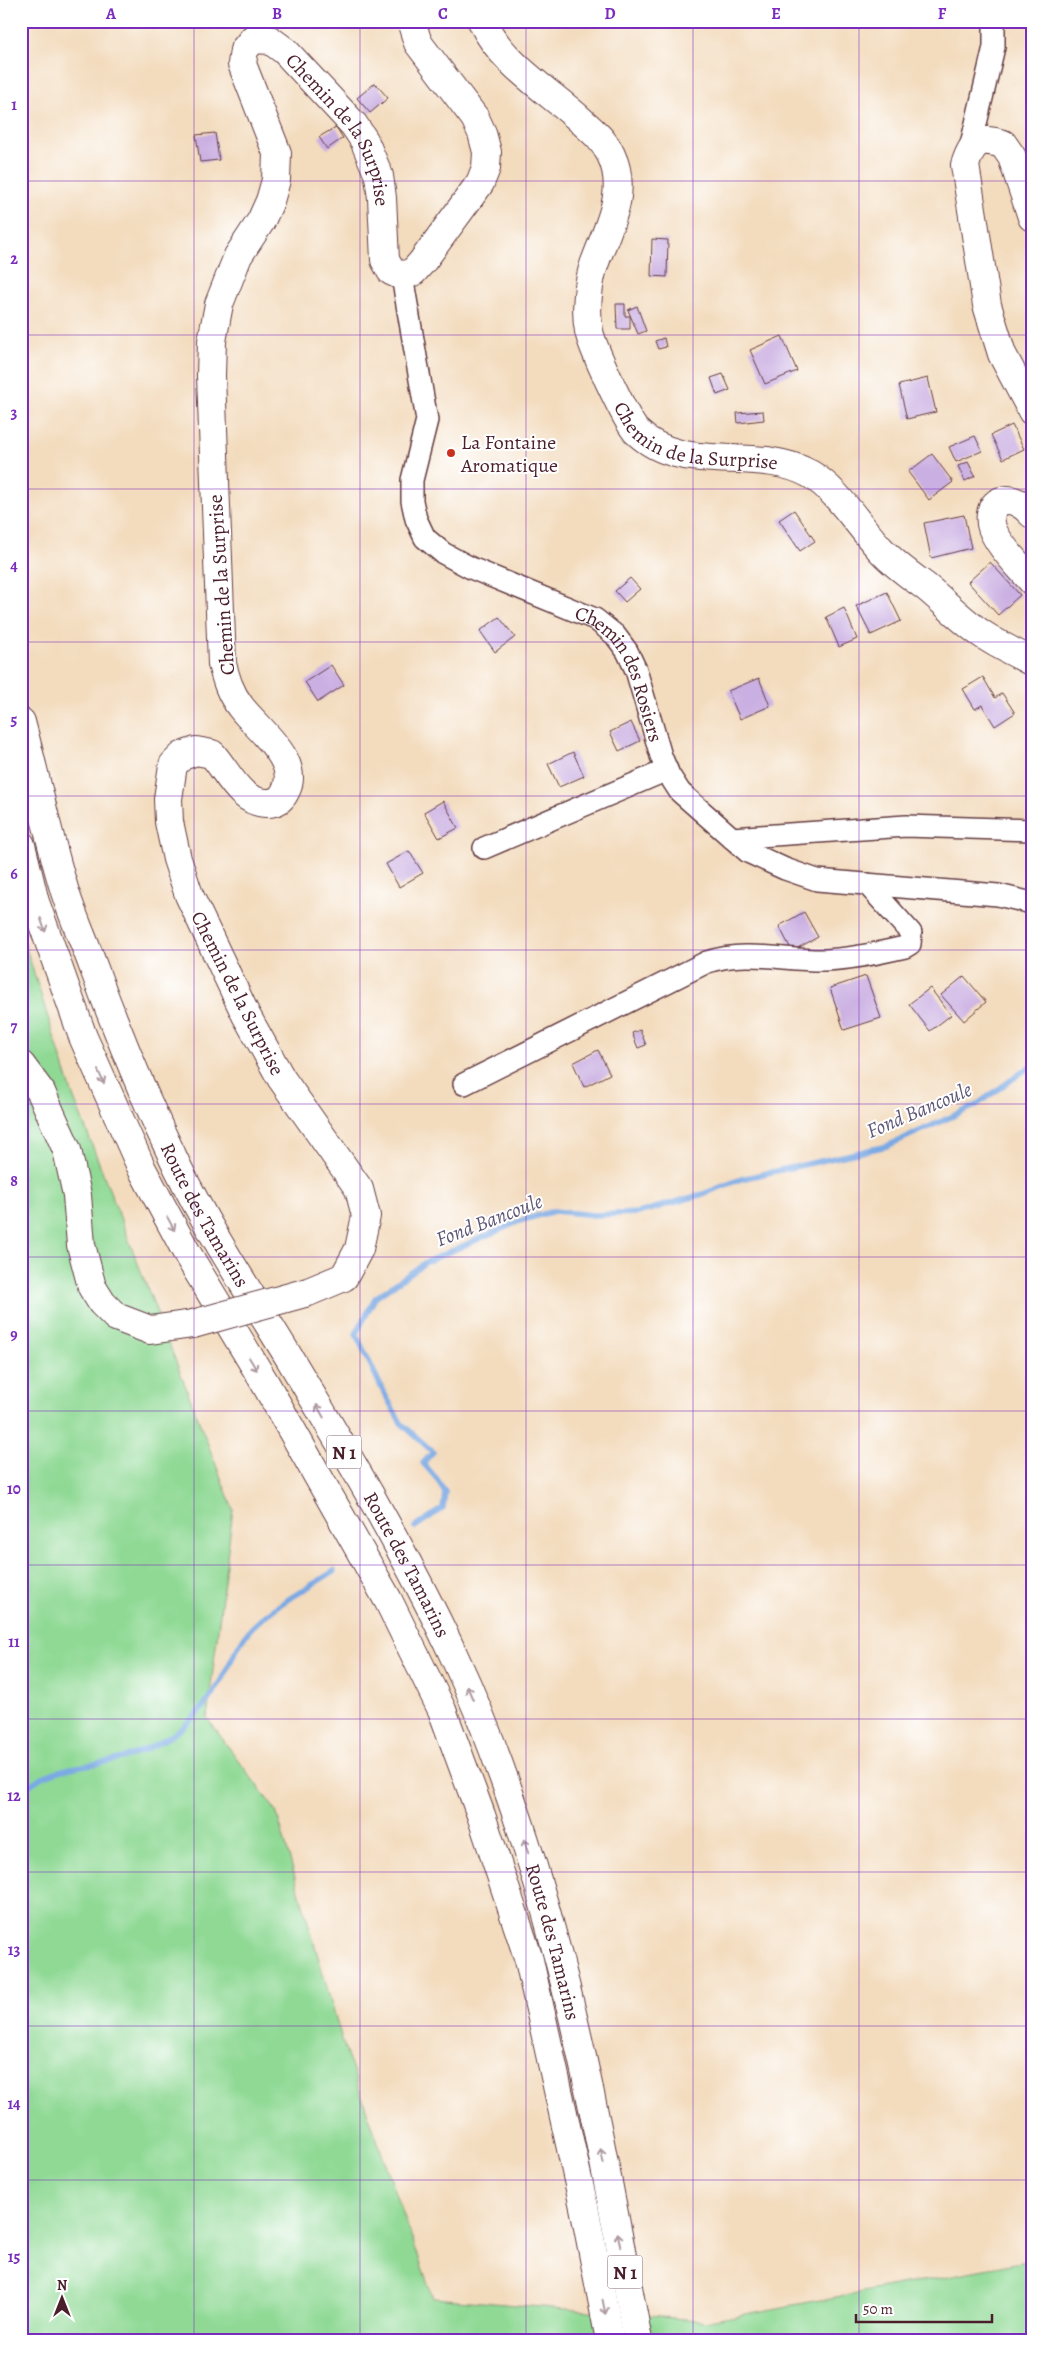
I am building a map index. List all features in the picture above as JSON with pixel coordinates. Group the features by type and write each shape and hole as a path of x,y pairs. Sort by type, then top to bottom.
{"main road":[{"path":"402,276 413,272 422,262 480,184 486,168 487,152 482,133 475,118 418,43 411,21"},
{"name":"Chemin de la Surprise","path":"482,21 495,43 508,57 600,137 611,155 618,174 616,210 593,268 588,300 589,331 600,363 634,429 658,448 696,457 776,462 810,474 840,501 881,550 902,570 984,636 1032,662"},
{"name":"Chemin de la Surprise","path":"21,1066 41,1092 67,1150 77,1195 81,1245 92,1287 102,1303 116,1317 150,1330 193,1324 308,1292 344,1277 359,1250 366,1216 359,1189 281,1078 246,1015 189,895 177,859 169,822 168,799 172,765 182,756 196,751 212,754 241,792 251,801 274,802 283,797 288,788 288,774 281,754 273,740 240,707 228,687 222,664 211,376 212,341 219,304 238,256 261,221 270,201 276,171 277,153 242,64 244,50 253,39 270,40 285,51 354,125 364,140 379,176 385,260 392,271 402,276"},
{"path":"1032,217 1012,156 1003,144 987,139 970,149 965,165 986,304 1002,354 1032,411"},
{"path":"1032,514 1017,500 1007,499 998,503 991,513 991,525 995,536 1032,581"},
{"name":"Route des Tamarins","path":"21,722 66,892 112,1019 178,1169 232,1265 294,1365 413,1572 455,1659 490,1742 524,1838 554,1938 612,2204 638,2340"},
{"name":"Route des Tamarins","path":"21,845 35,902 83,1037 142,1169 188,1255 265,1383 388,1600 442,1710 481,1815 529,1960 584,2207 610,2340"}],"street":[{"path":"970,149 994,47 994,21"},
{"name":"Chemin des Rosiers","path":"402,276 428,420 412,480 412,501 416,519 425,538 443,553 471,568 574,609 595,619 615,635 636,670 667,770 680,792 748,852 793,872 817,880 998,895 1032,903"},
{"path":"484,848 667,770"},
{"path":"732,838 906,826 1032,830"},
{"path":"464,1084 715,959 742,955 825,960 866,956 905,947 910,944 911,934 867,884"}],"green space":[{"path":"21,932 72,1093 233,1509 207,1718 276,1811 343,2043 433,2298 709,2321 1032,2260 1032,2340 21,2340"}],"building":[{"path":"375,83 388,98 370,113 357,98"},
{"path":"336,127 343,138 327,149 319,137"},
{"path":"215,133 219,160 200,162 196,135"},
{"path":"652,239 668,240 667,277 651,276"},
{"path":"616,304 625,304 625,316 630,316 630,329 617,329"},
{"path":"637,306 646,331 638,334 628,310"},
{"path":"782,336 797,371 765,384 750,350"},
{"path":"664,338 666,347 658,349 655,341"},
{"path":"723,374 730,390 717,395 711,378"},
{"path":"928,378 936,412 907,419 899,385"},
{"path":"763,411 764,420 738,423 737,413"},
{"path":"1012,425 1024,449 1003,459 991,435"},
{"path":"975,436 982,451 956,462 949,447"},
{"path":"932,454 953,482 929,500 908,472"},
{"path":"968,462 975,476 965,481 958,466"},
{"path":"794,510 815,541 800,551 779,520"},
{"path":"964,515 971,548 931,558 924,523"},
{"path":"990,562 1020,595 998,615 968,582"},
{"path":"630,578 640,589 625,602 615,591"},
{"path":"887,592 901,621 871,635 856,606"},
{"path":"844,608 857,639 839,647 826,617"},
{"path":"499,617 515,637 495,652 480,631"},
{"path":"331,665 344,685 318,702 305,682"},
{"path":"983,677 995,698 1002,693 1015,713 995,726 982,705 975,709 963,689"},
{"path":"759,678 770,706 740,719 728,691"},
{"path":"631,722 640,741 619,751 610,732"},
{"path":"573,752 584,776 559,787 548,764"},
{"path":"443,801 458,828 439,838 424,812"},
{"path":"409,851 423,873 399,887 386,864"},
{"path":"804,912 818,937 792,951 779,926"},
{"path":"866,976 881,1018 844,1030 830,988"},
{"path":"964,976 986,1002 964,1021 941,995"},
{"path":"930,988 951,1015 930,1031 909,1004"},
{"path":"640,1030 646,1045 638,1048 632,1033"},
{"path":"598,1050 610,1074 584,1087 573,1063"}],"waterway":[{"name":"Fond Bancoule","path":"415,1527 443,1508 445,1492 423,1463 433,1452 401,1423 383,1391 356,1334 375,1298 426,1262 520,1221 554,1211 594,1215 638,1213 703,1194 741,1179 887,1146 975,1106 1032,1065"},
{"name":"Fond Bancoule","path":"21,1792 34,1782 48,1775 61,1770 120,1759 135,1754 159,1743 178,1731 195,1716 210,1698 219,1685 243,1639 256,1623 277,1607 334,1571"}],"place":[{"name":"La Fontaine Aromatique","path":"451,453"}]}
